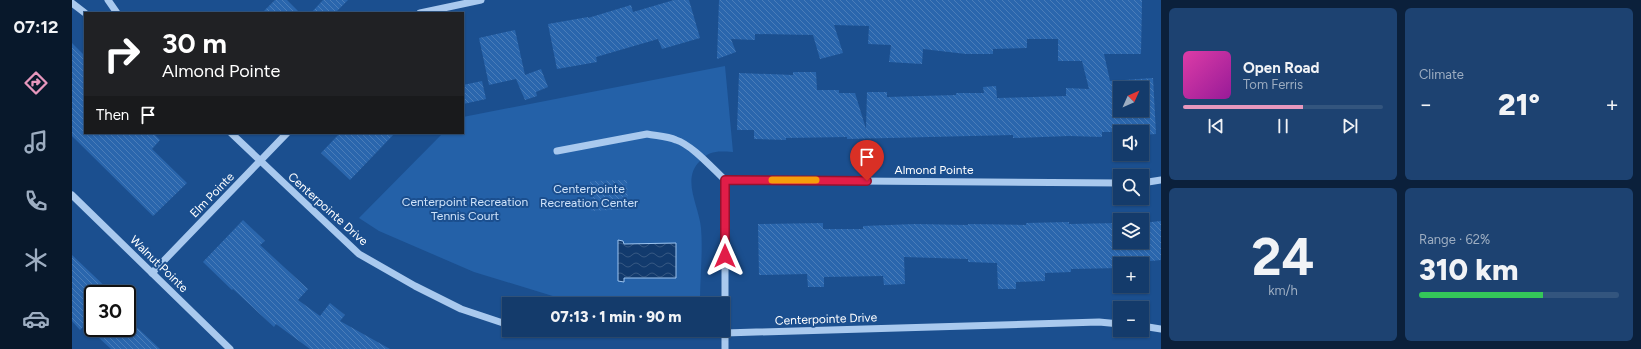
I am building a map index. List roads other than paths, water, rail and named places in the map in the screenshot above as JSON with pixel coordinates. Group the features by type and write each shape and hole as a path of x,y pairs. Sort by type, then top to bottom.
{"street":[{"path":"108,0 116,12"},
{"path":"424,12 456,3 481,0"},
{"path":"72,3 84,12"},
{"name":"Centerpointe Drive","path":"232,134 359,254 415,286 461,309 502,323"},
{"name":"Elm Pointe","path":"152,273 286,134"},
{"path":"557,150 648,134 677,140 695,153 725,180 725,297"},
{"name":"Almond Pointe","path":"725,180 1113,182"},
{"path":"1149,182 1161,180"},
{"name":"Walnut Pointe","path":"72,195 230,349"},
{"name":"Centerpointe Drive","path":"730,333 1100,322 1113,323"},
{"path":"1149,327 1161,329"},
{"path":"725,337 725,349"}],"water":[{"path":"618,240 623,241 624,244 676,243 676,278 624,278 624,282 618,281"}],"park label":[{"name":"Centerpointe Recreation Center","path":"589,196"},
{"name":"Centerpoint Recreation Tennis Court","path":"465,209"}]}
